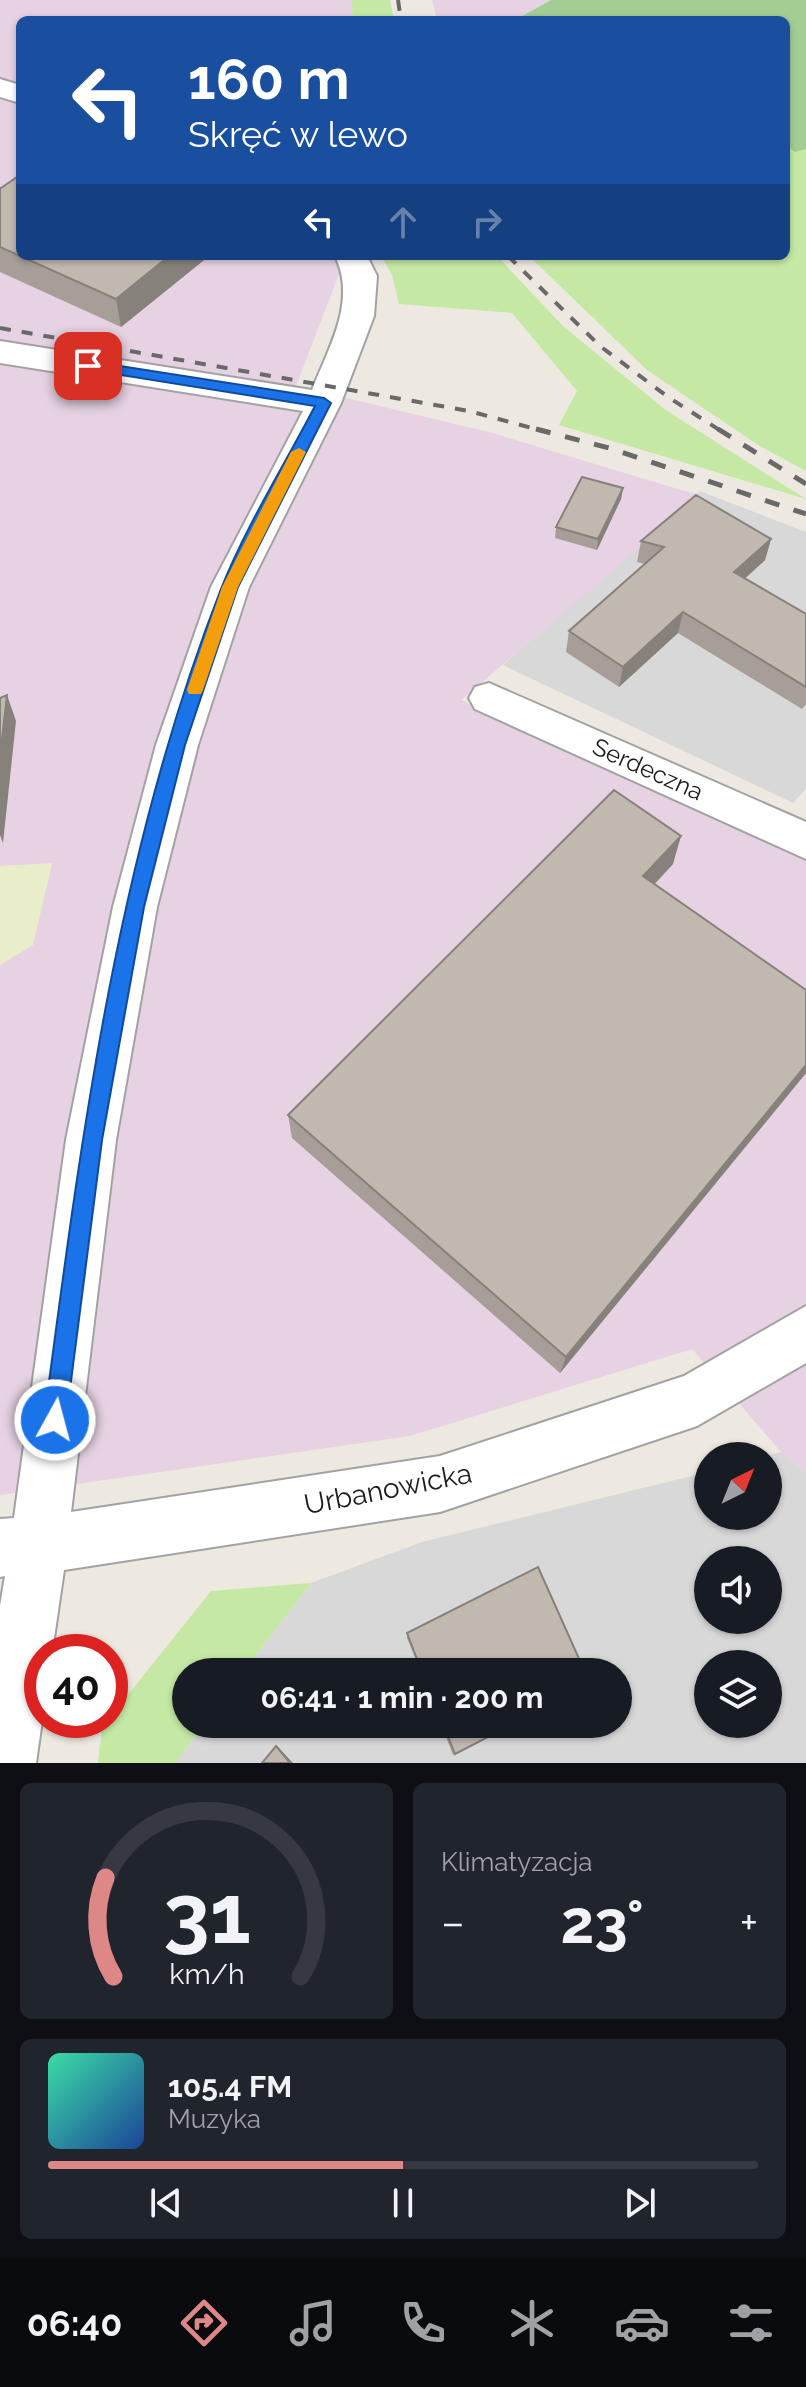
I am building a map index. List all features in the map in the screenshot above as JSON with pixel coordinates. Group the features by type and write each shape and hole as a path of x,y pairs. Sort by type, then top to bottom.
{"street":[{"path":"5,1763 19,1546 91,1140 139,892 177,745 230,587 324,403 358,316 361,276 353,260"},
{"path":"0,352 324,403"},
{"name":"Serdeczna","path":"489,698 806,841"},
{"name":"Urbanowicka","path":"19,1546 92,1539 440,1484 697,1399 806,1333"}],"shaded area":[{"path":"0,0 351,0 353,16 16,16 16,260 344,260 296,386 489,432 701,496 461,700 806,859 806,1473 782,1453 782,1442 772,1442 692,1349 410,1436 0,1495 0,965 33,944 52,864 0,866"},
{"path":"432,0 551,0 522,16 436,16"},
{"path":"700,491 806,532 806,789 793,803 503,665"},
{"path":"782,1453 806,1473 806,1763 175,1763 194,1738 632,1738 632,1658 254,1658 311,1583 422,1542 694,1475 694,1530 782,1530"}],"green space":[{"path":"351,0 390,0 393,16 353,16"},
{"path":"551,0 806,0 806,149 795,152 790,148 790,16 522,16"},
{"path":"790,148 795,151 806,149 806,471 761,447 647,370 533,260 790,260"},
{"path":"383,260 501,260 564,327 667,411 806,499 559,425 577,391 512,313 399,304 392,275"},
{"path":"52,863 33,945 0,965 0,866"},
{"path":"311,1583 254,1658 172,1658 172,1738 194,1738 175,1763 98,1763 101,1738 128,1738 128,1695 211,1591"}],"building":[{"path":"16,178 16,254 0,247 0,188"},
{"path":"29,260 164,260 116,299"},
{"path":"582,477 623,488 598,539 556,527"},
{"path":"696,495 771,539 734,572 806,614 806,687 683,612 623,667 569,631 664,547 641,541"},
{"path":"7,695 0,757 0,698"},
{"path":"614,790 681,836 643,876 806,990 806,1065 566,1357 288,1115"},
{"path":"538,1567 579,1658 417,1658 407,1633"},
{"path":"449,1738 486,1738 455,1754"},
{"path":"276,1746 290,1763 262,1763"}],"railway":[{"path":"398,0 400,16"},
{"path":"512,260 600,346 668,397 721,431"},
{"path":"0,328 469,411 543,431"},
{"path":"536,429 609,448 806,514"},
{"path":"718,429 806,484"}],"slow traffic":[{"path":"195,690 230,587 299,452"}],"route":[{"path":"55,1420 91,1140 135,907 177,745 230,587 324,403 88,366"}]}
